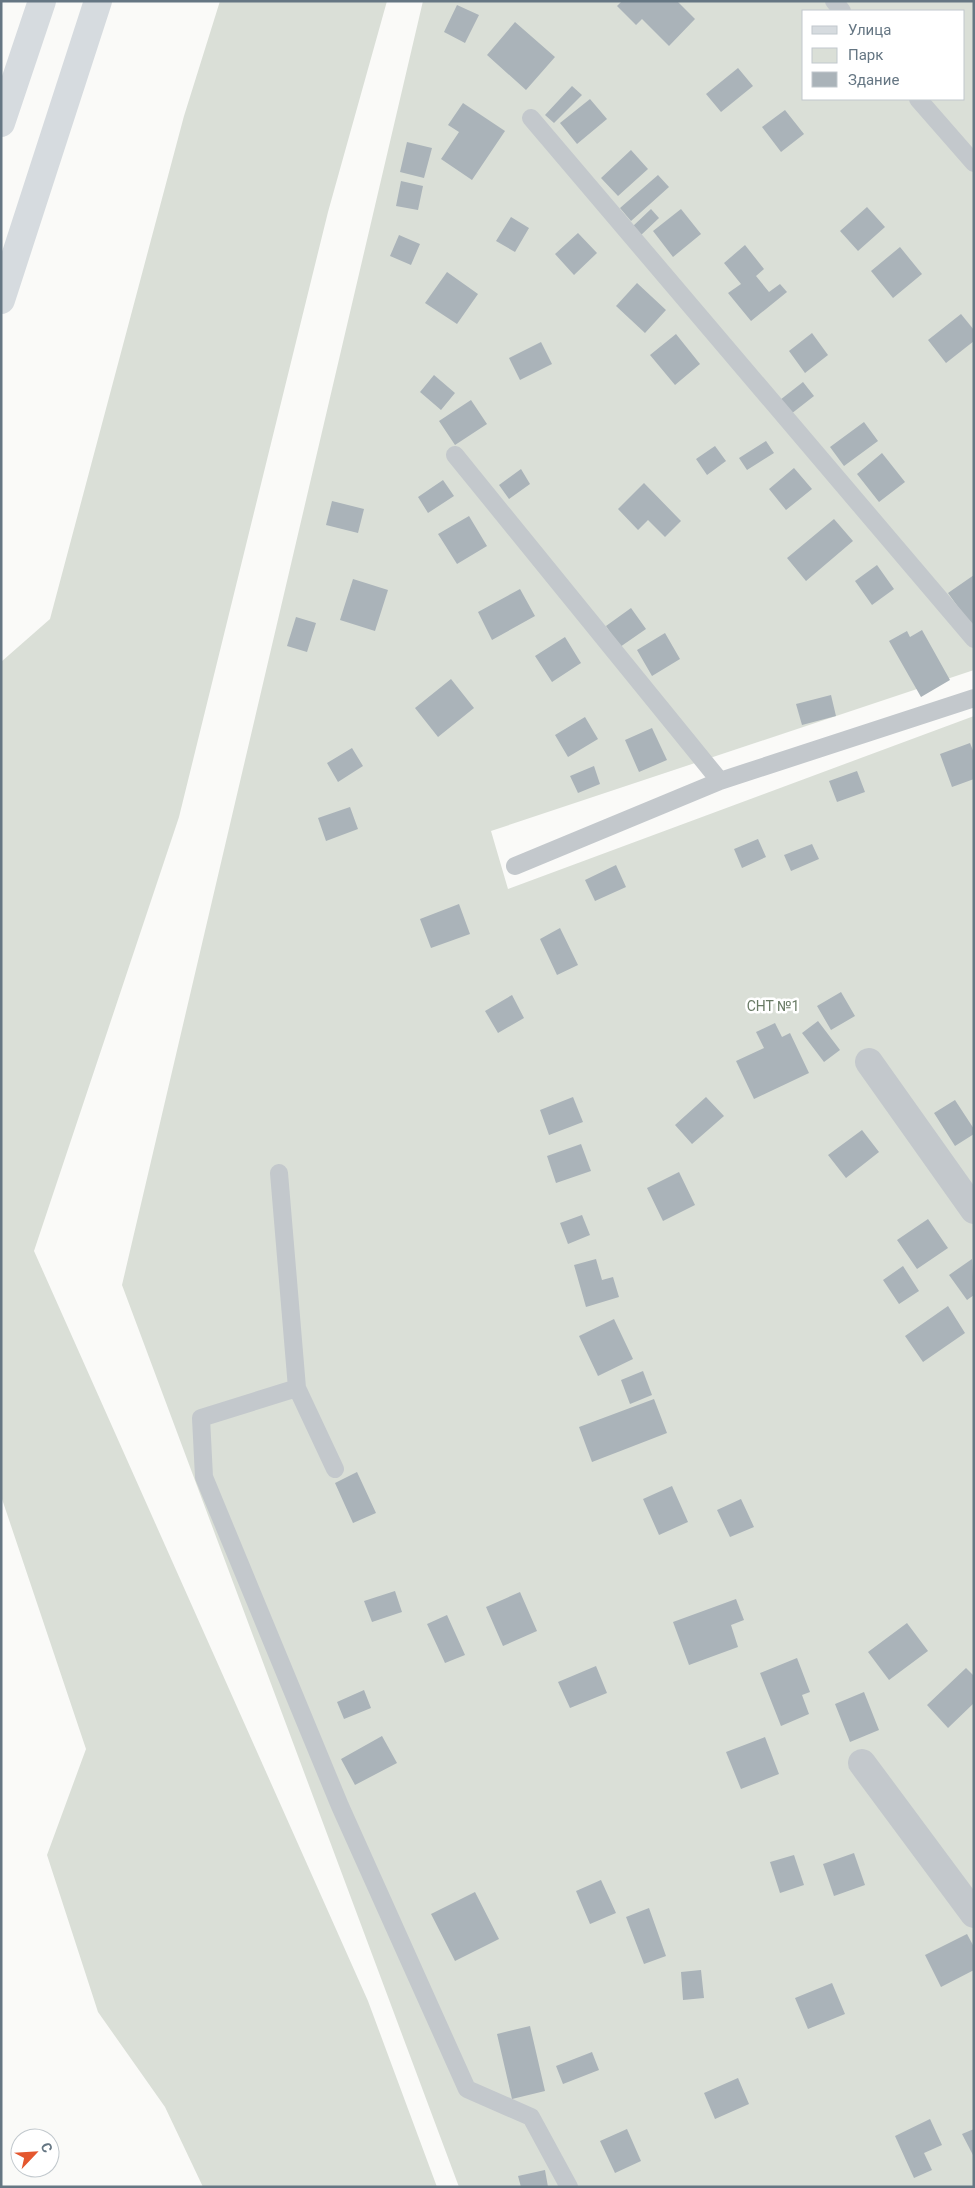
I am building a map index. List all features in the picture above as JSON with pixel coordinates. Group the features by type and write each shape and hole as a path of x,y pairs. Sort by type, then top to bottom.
{"main road":[{"path":"1,123 42,1"},
{"path":"1,300 98,1"}],"street":[{"path":"869,1062 974,1210"},
{"path":"862,1764 974,1914"}],"lane":[{"path":"919,100 974,163"},
{"path":"531,118 974,638"},
{"path":"454,455 720,780"},
{"path":"515,866 720,780 974,698"},
{"path":"278,1173 298,1388 334,1468"},
{"path":"298,1388 201,1418 204,1477 340,1806 467,2088 531,2118 569,2187"}],"green space":[{"path":"220,1 387,1 328,212 179,817 34,1251 368,2001 437,2187 203,2187 165,2107 98,2012 47,1855 86,1749 1,1496 1,662 50,619 184,116"},
{"name":"СНТ №1","path":"423,1 974,1 974,670 491,831 508,889 974,716 974,2187 459,2187 122,1285"}],"building":[{"path":"622,1 677,1 695,19 669,46 642,19 636,25 617,6"},
{"path":"457,5 479,15 465,43 444,32"},
{"path":"515,22 555,57 526,90 487,55"},
{"path":"738,68 753,86 721,112 706,94"},
{"path":"572,86 582,95 554,123 545,115"},
{"path":"590,99 607,119 577,144 560,123"},
{"path":"463,103 505,131 472,180 441,159 459,132 448,125"},
{"path":"785,110 804,134 781,152 762,127"},
{"path":"407,142 432,148 424,178 400,172"},
{"path":"631,150 648,169 618,196 601,178"},
{"path":"658,175 669,187 631,221 620,208"},
{"path":"401,181 423,186 418,210 396,206"},
{"path":"867,207 885,227 858,251 840,231"},
{"path":"651,209 659,218 640,236 632,227"},
{"path":"681,209 701,234 673,257 653,231"},
{"path":"511,217 529,228 515,252 496,241"},
{"path":"578,233 597,253 574,275 555,254"},
{"path":"399,235 420,244 411,265 390,256"},
{"path":"745,245 764,269 756,276 769,292 780,284 787,292 751,321 728,293 741,284 724,263"},
{"path":"900,247 922,274 893,298 871,271"},
{"path":"447,272 478,294 457,324 425,303"},
{"path":"637,283 666,310 645,333 616,306"},
{"path":"961,314 974,330 974,341 946,363 928,340"},
{"path":"812,333 828,355 805,373 789,351"},
{"path":"676,334 700,364 675,385 650,355"},
{"path":"541,342 552,364 520,380 509,358"},
{"path":"434,375 455,393 441,410 420,392"},
{"path":"803,382 814,396 791,414 780,400"},
{"path":"471,400 487,424 455,445 439,421"},
{"path":"864,422 878,441 844,466 830,447"},
{"path":"766,441 774,453 747,470 739,458"},
{"path":"715,446 726,461 707,475 696,459"},
{"path":"882,453 905,482 879,502 857,474"},
{"path":"794,468 812,489 786,510 769,489"},
{"path":"521,469 530,484 509,499 499,485"},
{"path":"443,480 454,496 428,513 418,497"},
{"path":"644,483 681,521 665,537 648,520 638,530 618,509"},
{"path":"332,501 364,509 358,533 326,525"},
{"path":"469,516 487,546 457,564 438,534"},
{"path":"834,519 853,541 806,581 787,558"},
{"path":"877,565 894,589 872,605 855,581"},
{"path":"974,575 974,629 948,593"},
{"path":"353,579 388,590 375,631 340,620"},
{"path":"520,589 535,616 492,640 478,612"},
{"path":"631,608 646,629 620,647 606,626"},
{"path":"296,617 316,623 307,652 287,646"},
{"path":"922,630 950,680 921,697 889,641 907,631 910,637"},
{"path":"665,633 680,659 652,676 637,650"},
{"path":"565,637 581,663 552,682 535,656"},
{"path":"451,679 474,708 438,737 415,708"},
{"path":"831,695 836,716 802,725 796,704"},
{"path":"585,717 598,739 568,757 555,735"},
{"path":"652,728 667,760 639,772 625,740"},
{"path":"970,743 974,753 974,779 952,787 940,754"},
{"path":"352,748 363,766 338,782 327,763"},
{"path":"594,766 600,784 578,793 570,776"},
{"path":"857,771 865,792 837,802 829,781"},
{"path":"350,807 358,829 326,841 318,818"},
{"path":"758,839 766,857 742,868 734,849"},
{"path":"812,844 819,859 791,871 784,855"},
{"path":"616,865 626,887 595,901 585,880"},
{"path":"459,904 470,934 431,948 420,919"},
{"path":"560,928 578,965 557,975 540,939"},
{"path":"841,992 855,1016 831,1030 817,1006"},
{"path":"512,995 524,1018 498,1033 485,1011"},
{"path":"818,1021 840,1050 824,1062 802,1033"},
{"path":"775,1023 782,1037 790,1033 809,1073 754,1099 736,1061 764,1048 756,1032"},
{"path":"573,1097 583,1122 549,1135 540,1110"},
{"path":"706,1097 724,1116 692,1144 675,1125"},
{"path":"955,1100 974,1129 974,1134 955,1146 934,1113"},
{"path":"862,1130 879,1152 846,1178 828,1155"},
{"path":"581,1144 591,1171 556,1183 547,1156"},
{"path":"679,1172 695,1205 663,1221 647,1188"},
{"path":"582,1215 590,1235 568,1244 560,1223"},
{"path":"928,1219 948,1248 917,1269 897,1240"},
{"path":"596,1259 602,1280 613,1277 619,1297 586,1307 574,1265"},
{"path":"972,1259 974,1295 967,1300 949,1275"},
{"path":"903,1266 919,1291 899,1304 883,1280"},
{"path":"948,1306 965,1333 923,1362 905,1336"},
{"path":"614,1319 633,1359 598,1376 579,1336"},
{"path":"643,1371 652,1395 630,1404 621,1380"},
{"path":"654,1399 667,1433 592,1462 579,1427"},
{"path":"357,1472 376,1513 353,1523 335,1483"},
{"path":"672,1486 688,1522 659,1535 643,1499"},
{"path":"741,1499 754,1527 730,1537 717,1510"},
{"path":"395,1591 402,1612 372,1622 364,1601"},
{"path":"520,1592 537,1631 503,1646 486,1607"},
{"path":"736,1599 744,1620 731,1625 738,1647 689,1665 673,1622"},
{"path":"447,1615 465,1655 445,1663 427,1624"},
{"path":"907,1623 928,1651 889,1680 868,1652"},
{"path":"797,1658 810,1692 802,1695 809,1714 781,1726 760,1673"},
{"path":"596,1666 607,1693 570,1708 558,1682"},
{"path":"966,1668 974,1676 974,1703 948,1728 927,1705"},
{"path":"364,1690 371,1708 344,1719 337,1702"},
{"path":"864,1692 879,1730 850,1742 835,1704"},
{"path":"382,1736 397,1763 355,1785 341,1759"},
{"path":"765,1737 779,1774 741,1789 726,1752"},
{"path":"854,1853 865,1885 834,1896 823,1864"},
{"path":"794,1855 804,1885 780,1893 770,1862"},
{"path":"601,1880 616,1913 590,1924 576,1891"},
{"path":"475,1892 499,1939 455,1961 431,1914"},
{"path":"649,1908 666,1956 644,1964 626,1917"},
{"path":"967,1934 974,1947 974,1970 941,1987 925,1955"},
{"path":"701,1970 704,1998 683,2000 681,1972"},
{"path":"832,1983 845,2014 808,2029 795,1998"},
{"path":"530,2026 545,2091 512,2099 497,2034"},
{"path":"592,2052 599,2070 563,2084 556,2066"},
{"path":"738,2078 749,2104 715,2119 704,2093"},
{"path":"930,2119 942,2145 924,2153 932,2170 914,2178 895,2136"},
{"path":"627,2129 641,2161 615,2173 600,2141"},
{"path":"974,2129 974,2157 962,2134"},
{"path":"545,2170 548,2187 521,2187 518,2176"}]}
